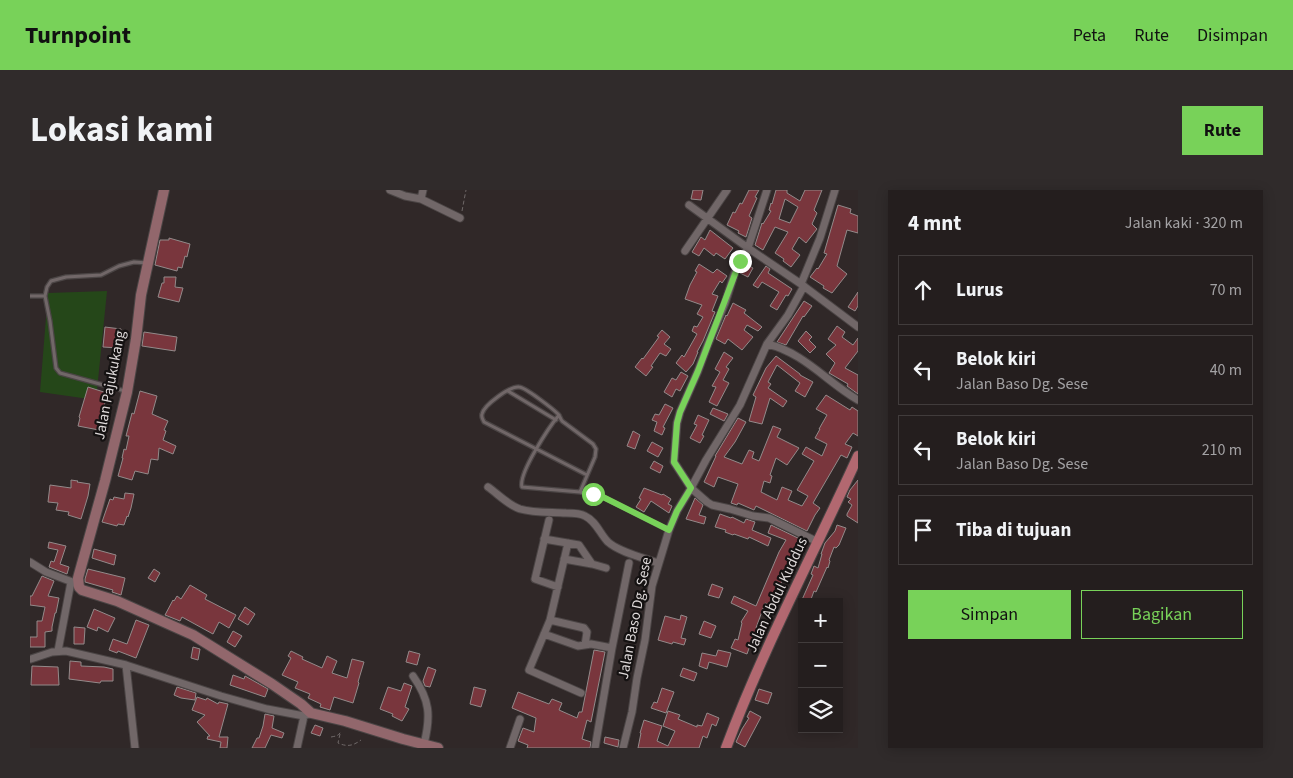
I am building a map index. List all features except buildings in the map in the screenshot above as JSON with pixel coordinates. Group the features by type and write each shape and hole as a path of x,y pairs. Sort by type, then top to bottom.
{"main road":[{"name":"Jalan Abdul Kuddus","path":"726,748 754,679 858,456"}],"street":[{"name":"Jalan Pajukukang","path":"74,583 105,482 127,392 141,295 164,190"},
{"path":"390,190 405,196 422,199 460,218"},
{"path":"422,199 423,190"},
{"path":"685,252 727,190"},
{"path":"766,190 748,248 737,266 725,303 680,412 677,423 674,462 691,488 712,505 753,516 769,518 818,542"},
{"name":"Jalan Baso Dg. Sese","path":"623,748 632,712 645,640 652,586 669,530 677,511 740,405 767,344 788,315 820,238 835,190"},
{"path":"689,205 858,327"},
{"path":"767,344 791,352 840,389 858,400"},
{"path":"488,487 514,507 534,511 578,513 585,516 592,520 612,545 658,563"},
{"path":"548,520 535,579 558,587"},
{"path":"544,539 579,545 592,564"},
{"path":"568,543 550,620 529,670 581,692"},
{"path":"564,559 606,568"},
{"path":"30,562 46,572 74,583 82,590 117,601 193,635 301,704 308,715"},
{"path":"595,748 629,563"},
{"path":"58,651 74,583"},
{"path":"550,620 584,628 587,632 586,645"},
{"path":"544,634 577,646 591,644 612,648"},
{"path":"31,658 58,651 97,658 126,665 267,709 346,721 421,745 438,748"},
{"path":"126,665 135,748"},
{"path":"413,676 423,691 428,711 428,728 421,745"},
{"path":"297,748 308,715"},
{"path":"510,748 520,719"}],"lane":[{"path":"127,392 60,373 56,368 50,321 43,296 49,283 55,279 101,276 119,266 134,262 148,264"},
{"path":"30,296 43,296"},
{"path":"580,492 595,457 596,449 593,444 562,421 559,415 524,388 518,387 496,398 483,411 482,419 484,422 587,475"},
{"path":"508,391 555,420 562,421"},
{"path":"559,415 536,449 522,478 522,487 580,492 603,497 669,530"}],"path":[{"path":"460,218 466,190"},
{"path":"346,721 338,743 347,746 361,740"},
{"path":"331,737 340,734"}],"green space":[{"path":"107,291 96,400 40,392 48,293"}],"route":[{"path":"593,494 603,497 669,530 677,511 691,488 674,462 677,423 740,261"}]}
